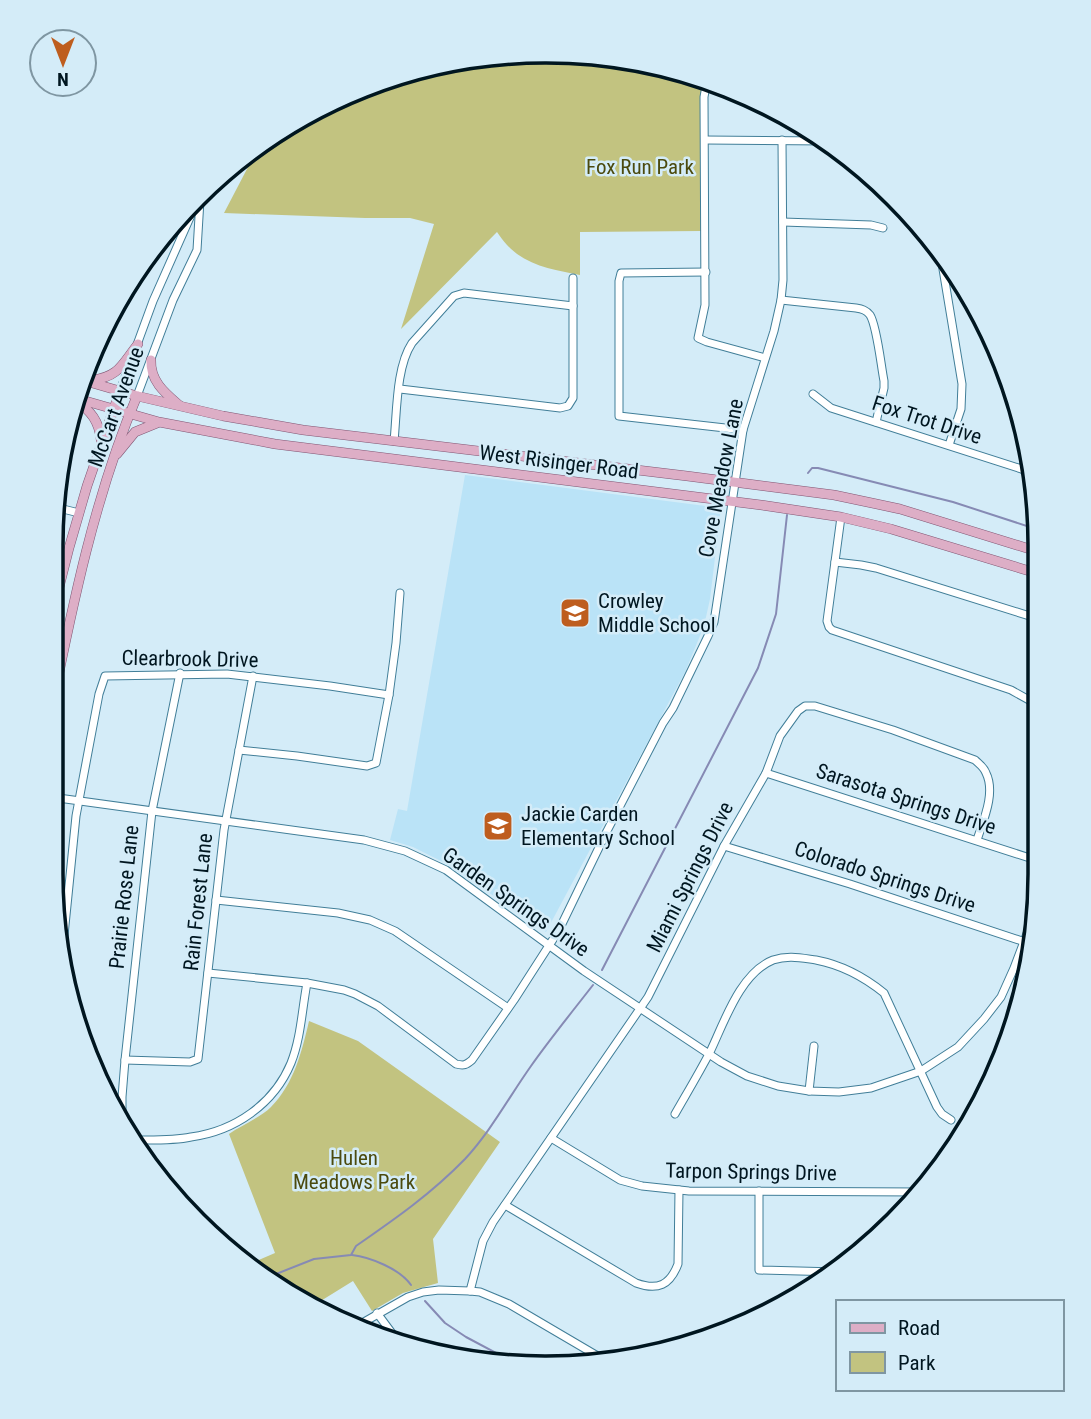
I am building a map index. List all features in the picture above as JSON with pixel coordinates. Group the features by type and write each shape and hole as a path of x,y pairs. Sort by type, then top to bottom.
{"main road":[{"path":"93,380 112,376 138,344"},
{"path":"152,360 151,368 155,381 180,406"},
{"name":"West Risinger Road","path":"92,383 223,416 303,430 834,495 900,509 1028,549"},
{"name":"McCart Avenue","path":"63,574 79,513 120,391"},
{"name":"McCart Avenue","path":"63,655 76,594 114,458 136,396"},
{"name":"West Risinger Road","path":"85,402 159,422 275,444 841,517 891,529 1028,571"},
{"path":"84,406 97,422 101,445"},
{"path":"114,458 135,432 159,422"},
{"path":"392,458 394,441"}],"street":[{"path":"705,91 706,272 705,305 698,338 765,359"},
{"path":"705,140 808,141"},
{"name":"Cove Meadow Lane","path":"208,973 307,983 344,990 377,1006 456,1064 463,1065 472,1060 508,1008 550,946 607,831 673,708 713,622 744,430 781,300 782,140"},
{"name":"McCart Avenue","path":"136,396 173,300 197,250 199,209"},
{"name":"McCart Avenue","path":"120,391 153,300 188,221"},
{"path":"783,222 871,225 883,228"},
{"path":"706,272 621,273 620,416 744,430"},
{"path":"944,272 962,384 961,409 948,446"},
{"path":"400,389 560,408 568,406 573,398 573,278"},
{"path":"394,441 402,368 409,346 454,296 464,293 573,306"},
{"path":"781,300 856,307 867,312 873,321 884,384 876,422"},
{"name":"Fox Trot Drive","path":"813,394 831,408 1022,469"},
{"path":"64,509 79,513"},
{"path":"841,517 827,621 832,630 1011,690 1028,700"},
{"path":"835,562 876,568 1028,616"},
{"path":"239,750 297,755 367,766 376,763 389,695 400,593"},
{"name":"Prairie Rose Lane","path":"122,1104 152,811 180,673"},
{"name":"Clearbrook Drive","path":"66,921 78,801 105,676 227,674 389,695"},
{"name":"Rain Forest Lane","path":"125,1059 197,1060 226,821 253,677"},
{"name":"Miami Springs Drive","path":"470,1291 483,1241 641,1009 724,846 766,773 780,736 792,718 806,706 815,706 893,730 975,760 985,770 990,782 989,797 977,840"},
{"name":"Sarasota Springs Drive","path":"766,773 1028,857"},
{"name":"Garden Springs Drive","path":"63,799 364,840 405,851 446,870 550,946 709,1054 747,1076 778,1086 809,1091 839,1092 871,1088 921,1071 958,1047 1001,997 1023,943"},
{"name":"Colorado Springs Drive","path":"724,846 1023,940"},
{"path":"216,900 370,920 395,931 508,1008"},
{"path":"675,1114 709,1054 741,988 755,972 772,961 794,956 849,970 884,993 937,1107 951,1120"},
{"path":"143,1140 194,1137 222,1130 260,1106 277,1088 290,1064 299,1033 307,983"},
{"path":"809,1091 814,1046"},
{"name":"Tarpon Springs Drive","path":"551,1139 620,1180 642,1186 679,1190 908,1192"},
{"path":"505,1205 627,1278 649,1288 667,1282 674,1275 678,1264 679,1190"},
{"path":"759,1191 759,1270 819,1272"},
{"path":"365,1321 408,1297 423,1292 480,1292 509,1304 592,1354"},
{"path":"377,1313 389,1330"}],"shaded area":[{"name":"Crowley Middle School","path":"465,475 721,508 710,599 704,626 695,648 685,672 546,932 449,865 413,847 390,840 398,809 407,811"}],"green space":[{"name":"Fox Run Park","path":"514,64 577,64 640,72 702,89 701,231 580,232 580,275 541,266 523,258 507,245 497,232 401,329 434,224 410,218 224,213 249,166 277,144 332,113 421,79 451,72"},
{"name":"Hulen Meadows Park","path":"309,1021 358,1041 500,1142 433,1239 438,1283 403,1293 372,1311 353,1281 322,1300 277,1275 258,1260 275,1253 229,1134 262,1114 279,1098 296,1067"}],"waterway":[{"path":"808,473 812,468 818,468 953,502 1027,526"},
{"path":"602,970 758,668 776,614 787,515"},
{"path":"276,1274 314,1259 351,1255 356,1246 439,1184 483,1137 538,1056 593,985"},
{"path":"352,1255 384,1265 400,1274 411,1285"},
{"path":"425,1301 445,1323 497,1353"}],"place":[{"name":"Crowley Middle School","path":"575,613"},
{"name":"Jackie Carden Elementary School","path":"498,826"}]}
